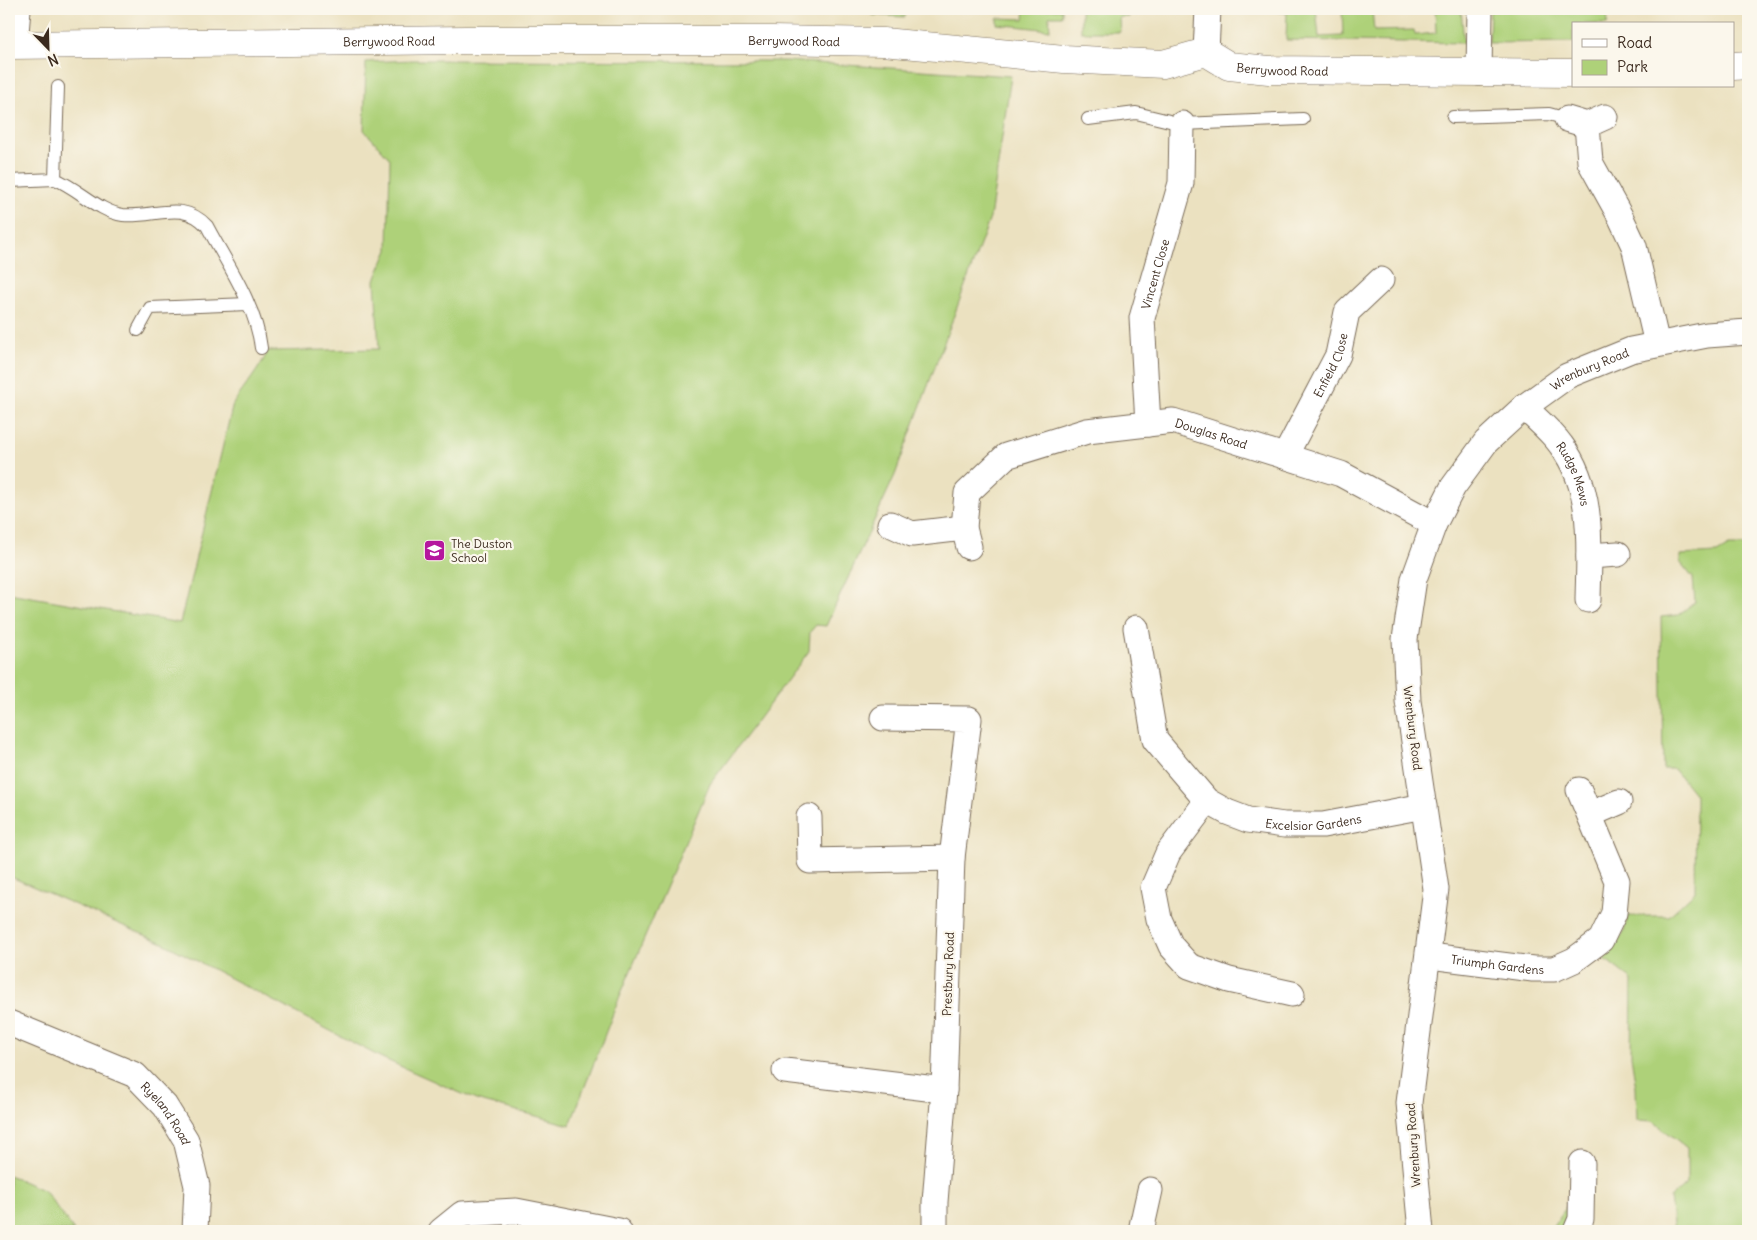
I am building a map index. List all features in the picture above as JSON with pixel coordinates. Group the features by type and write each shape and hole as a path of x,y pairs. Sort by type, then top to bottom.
{"street":[{"path":"12,45 18,9"},
{"path":"1206,52 1208,9"},
{"path":"1480,9 1480,73"},
{"name":"Berrywood Road","path":"12,45 466,40 772,40 883,42 1064,59 1164,64 1206,52 1229,66 1269,70 1572,73"},
{"path":"1734,66 1748,65"},
{"path":"1586,120 1590,162 1620,216 1634,246 1657,344"},
{"name":"Vincent Close","path":"1148,424 1142,318 1181,183 1182,124"},
{"name":"Enfield Close","path":"1284,456 1338,355 1347,312 1382,280"},
{"name":"Wrenbury Road","path":"1421,1231 1409,1103 1416,1040 1430,956 1436,889 1408,701 1405,639 1414,580 1434,524 1453,487 1486,442 1524,407 1574,373 1631,350 1707,335 1748,332"},
{"name":"Rudge Mews","path":"1524,407 1562,445 1582,484 1588,521 1588,600"},
{"name":"Douglas Road","path":"890,524 912,534 967,537 967,493 1006,456 1087,431 1173,421 1341,474 1434,524"},
{"path":"1589,556 1618,554"},
{"name":"Excelsior Gardens","path":"1136,628 1155,740 1207,801 1227,812 1248,820 1284,825 1323,825 1424,806"},
{"name":"Prestbury Road","path":"883,718 977,719 952,858 944,1090 935,1202 935,1231"},
{"name":"Triumph Gardens","path":"1430,956 1534,969 1554,969 1574,960 1601,940 1614,913 1617,882 1591,814 1579,790"},
{"path":"1207,801 1168,853 1153,888 1159,919 1171,946 1189,966 1229,980 1292,994"},
{"path":"1591,814 1619,802"},
{"path":"809,817 811,871 952,858"},
{"name":"Ryeland Road","path":"9,1023 135,1075 165,1106 186,1140 197,1186 194,1231"},
{"path":"785,1071 944,1090"},
{"path":"1576,1231 1581,1219 1582,1163"},
{"path":"1144,1231 1142,1226 1150,1190"},
{"path":"441,1231 462,1214 516,1212 619,1231"}],"lane":[{"path":"55,179 58,87"},
{"path":"1088,119 1136,113 1182,124 1303,119"},
{"path":"1453,117 1549,114 1586,120"},
{"path":"11,181 55,179 69,184 108,210 124,215 184,211 199,217 207,226 248,304 259,330 261,348"},
{"path":"138,330 150,308 248,304"}],"green space":[{"path":"872,9 907,9 905,17 872,15"},
{"path":"1025,9 1062,9 1062,16 1049,16 1050,30 997,24 997,18 1024,19"},
{"path":"1090,9 1129,9 1129,17 1119,17 1120,32 1081,32 1081,10 1090,11"},
{"path":"1278,9 1316,9 1319,37 1343,36 1342,9 1372,9 1374,31 1414,30 1415,35 1436,33 1435,9 1461,9 1464,43 1286,40 1287,13 1278,12"},
{"path":"1490,9 1609,9 1607,22 1572,22 1572,42 1489,43"},
{"name":"The Duston School","path":"414,60 786,61 1011,76 990,218 895,475 826,626 816,625 810,632 809,651 710,784 619,998 570,1125 476,1100 382,1058 163,943 9,876 9,593 180,623 233,404 268,351 379,349 375,280 388,250 390,159 364,130 366,62"},
{"path":"1729,546 1748,546 1748,1231 1674,1231 1670,1198 1687,1184 1687,1148 1653,1121 1637,1120 1636,1088 1631,1056 1632,980 1605,959 1623,934 1628,916 1669,916 1695,892 1696,796 1674,769 1663,769 1661,617 1678,615 1695,602 1693,578 1680,562 1680,555 1717,553"},
{"path":"9,1175 45,1191 74,1231 9,1231"},
{"path":"1571,1200 1570,1231 1550,1231"}],"place":[{"name":"The Duston School","path":"435,550"}]}
